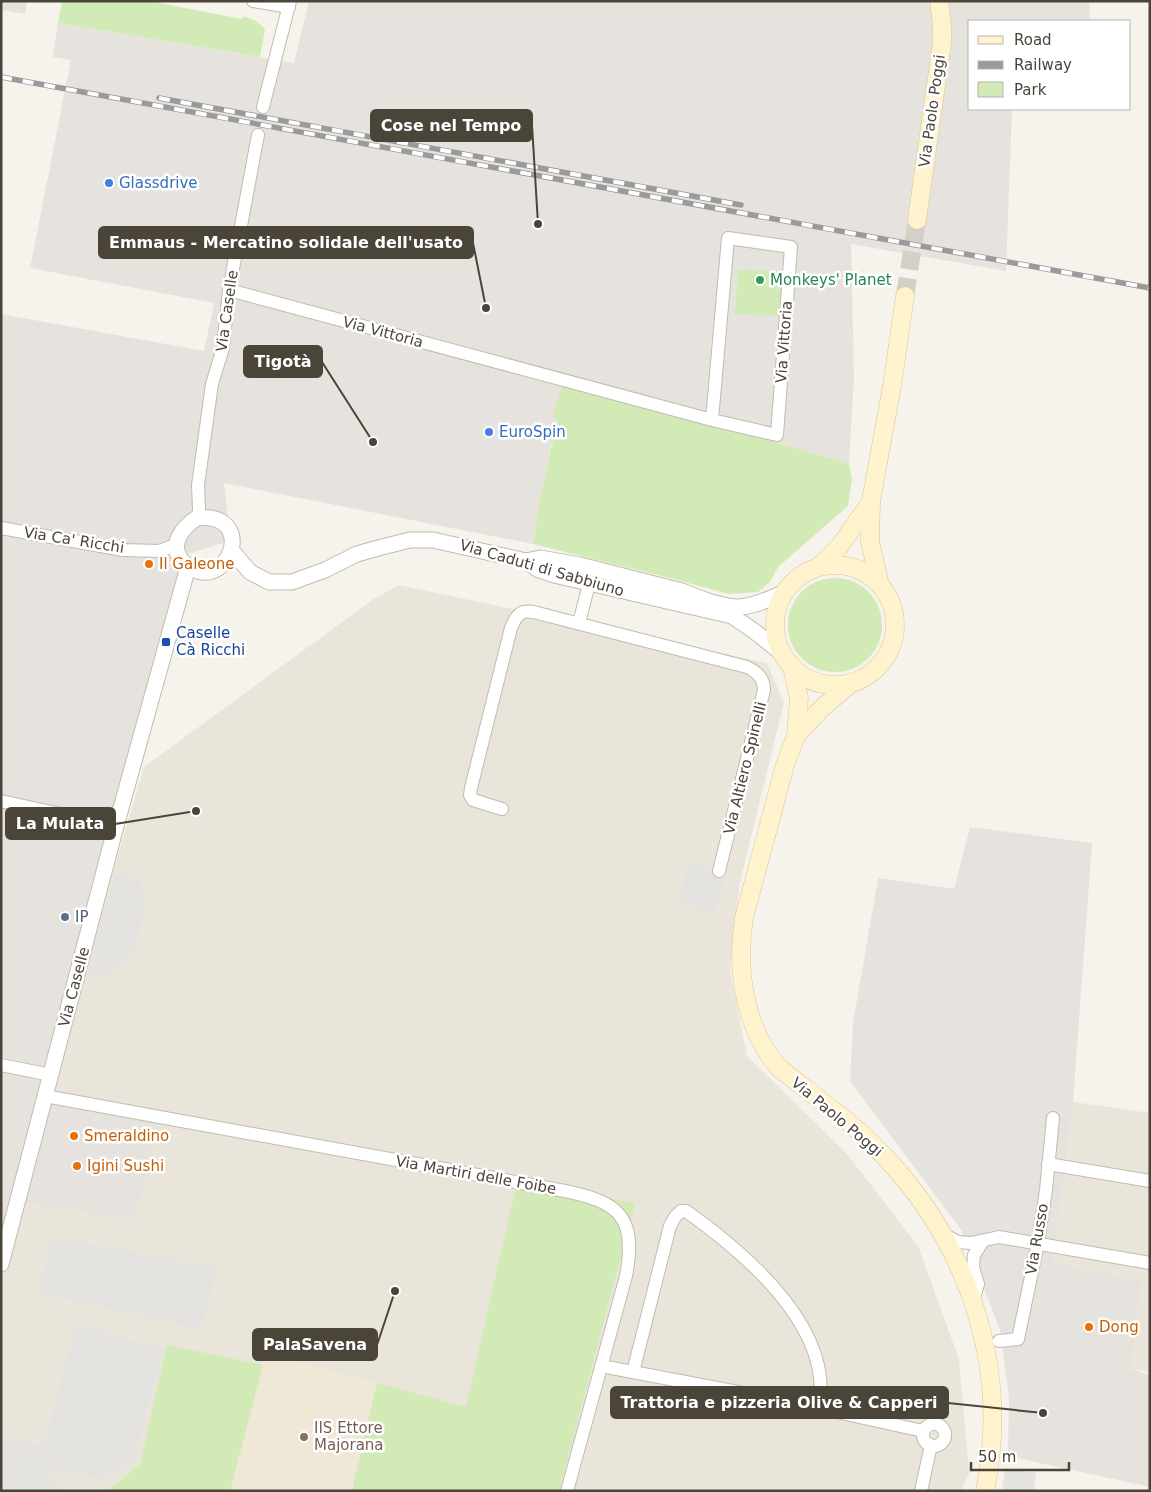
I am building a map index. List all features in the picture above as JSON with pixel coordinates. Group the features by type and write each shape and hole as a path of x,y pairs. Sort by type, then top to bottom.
{"main road":[{"name":"Via Paolo Poggi","path":"917,220 942,43 939,1"},
{"path":"796,736 821,709 850,684 868,676 882,663 892,645 896,627 892,605 880,585 870,542 871,501 892,386 905,296"},
{"path":"796,736 799,698 787,661 776,638 776,618 785,592 798,578 817,568 839,547 871,501"},
{"path":"817,568 836,565 849,567 860,570 880,585"},
{"path":"787,661 808,679 826,685 850,684"},
{"name":"Via Paolo Poggi","path":"796,736 785,765 744,918 741,936 743,984 761,1045 778,1067 865,1137 885,1157 925,1204 957,1261 973,1302 987,1353 993,1416 991,1455 985,1491"}],"street":[{"path":"253,1 290,4 263,107"},
{"name":"Via Caselle","path":"198,517 198,485 212,384 223,348 229,290 258,135"},
{"name":"Via Vittoria","path":"229,290 712,420 777,435 791,247 728,238 712,420"},
{"path":"198,517 221,521 228,528 232,537 232,551 227,560 213,569 203,572 188,567 178,556 176,545 187,524 198,517"},
{"name":"Via Ca' Ricchi","path":"1,528 123,550 159,551 176,545"},
{"name":"Via Caduti di Sabbiuno","path":"232,551 250,572 269,582 292,582 325,570 357,554 418,540 433,540 526,561 539,570 589,584 732,616 754,631 787,661"},
{"path":"526,561 540,558 580,565 739,607 757,603 785,592"},
{"name":"Via Caselle","path":"1,1264 116,826 188,567"},
{"path":"213,569 250,572"},
{"path":"579,623 589,584"},
{"name":"Via Altiero Spinelli","path":"502,809 474,800 470,795 511,628 515,617 522,612 579,623 747,667 754,671 764,683 761,704 719,871"},
{"path":"1,801 116,826"},
{"path":"1,1065 51,1075"},
{"name":"Via Martiri delle Foibe","path":"45,1096 565,1191 584,1195 611,1206 625,1223 629,1235 630,1254 567,1491"},
{"name":"Via Russo","path":"999,1341 1018,1339 1038,1243 1046,1190 1053,1118"},
{"path":"1048,1164 1150,1181"},
{"path":"633,1372 670,1226 681,1211 686,1211 736,1249 763,1275 787,1303 806,1334 819,1367 820,1383 819,1396 814,1402 802,1404"},
{"path":"943,1234 958,1242 971,1243 999,1237 1150,1263"},
{"path":"973,1302 978,1284 973,1267 974,1255 983,1241"},
{"path":"601,1366 802,1404 923,1431"},
{"path":"933,1423 940,1425 944,1431 943,1441 936,1446 931,1445 924,1440 923,1431 926,1426 933,1423"},
{"path":"921,1491 931,1445"}],"shaded area":[{"path":"1,1 27,1 25,14 1,10"},
{"path":"309,1 1089,1 1090,20 968,20 968,110 1012,110 1006,271 851,244 854,376 849,464 565,380 540,500 533,544 224,483 232,540 184,555 40,1100 160,1120 134,1220 22,1201 1,1271 1,314 204,351 214,303 30,268 71,60 53,57 58,23 294,63"},
{"path":"399,585 767,663 784,703 740,882 730,970 747,1056 847,1154 918,1246 959,1359 969,1474 961,1491 1,1491 1,1248 144,767 375,598"},
{"path":"970,827 1092,843 1073,1102 1054,1264 1141,1281 1130,1368 1150,1375 1150,1487 1008,1456 1009,1397 1000,1330 962,1231 850,1081 853,1024 878,878 954,889"},
{"path":"688,863 726,873 715,912 678,903"},
{"path":"117,869 141,880 144,909 135,949 120,968 105,974 86,973"},
{"path":"1073,1102 1150,1113 1150,1372 1130,1368 1054,1265"},
{"path":"52,1236 217,1268 201,1329 38,1293"},
{"path":"76,1324 164,1349 134,1460 103,1479 51,1467 48,1477 64,1491 21,1491 1,1486 1,1437 44,1446"},
{"name":"IIS Ettore Majorana","path":"265,1354 377,1383 352,1491 230,1491"},
{"path":"1005,1468 1036,1473 1034,1491 1002,1491"}],"green space":[{"path":"62,1 148,1 242,19 243,16 256,21 265,29 260,57 58,23"},
{"path":"738,270 782,271 779,316 735,314"},
{"path":"565,380 849,464 852,479 848,506 778,567 770,582 758,592 729,594 533,544 540,500 557,421 553,413"},
{"path":"835,578 853,581 868,592 879,607 882,625 879,643 868,658 853,669 835,672 817,669 802,658 791,643 788,625 791,607 802,592 817,581"},
{"path":"517,1182 635,1203 559,1491 352,1491 377,1383 466,1407"},
{"path":"167,1345 263,1365 230,1491 107,1491 140,1464"}],"tunnel":[{"path":"905,296 917,220"}],"railway":[{"path":"1,77 1150,288"},
{"path":"159,98 741,205"}],"place":[{"name":"Glassdrive","path":"109,183"},
{"name":"Cose nel Tempo","path":"538,224"},
{"name":"Monkeys' Planet","path":"760,280"},
{"name":"Emmaus - Mercatino solidale dell'usato","path":"486,308"},
{"name":"EuroSpin","path":"489,432"},
{"name":"Tigotà","path":"373,442"},
{"name":"Il Galeone","path":"149,564"},
{"name":"Caselle Cà Ricchi","path":"166,642"},
{"name":"La Mulata","path":"196,811"},
{"name":"IP","path":"65,917"},
{"name":"Smeraldino","path":"74,1136"},
{"name":"Igini Sushi","path":"77,1166"},
{"name":"PalaSavena","path":"395,1291"},
{"name":"Dong","path":"1089,1327"},
{"name":"Trattoria e pizzeria Olive & Capperi","path":"1043,1413"},
{"name":"IIS Ettore Majorana","path":"304,1437"}]}
